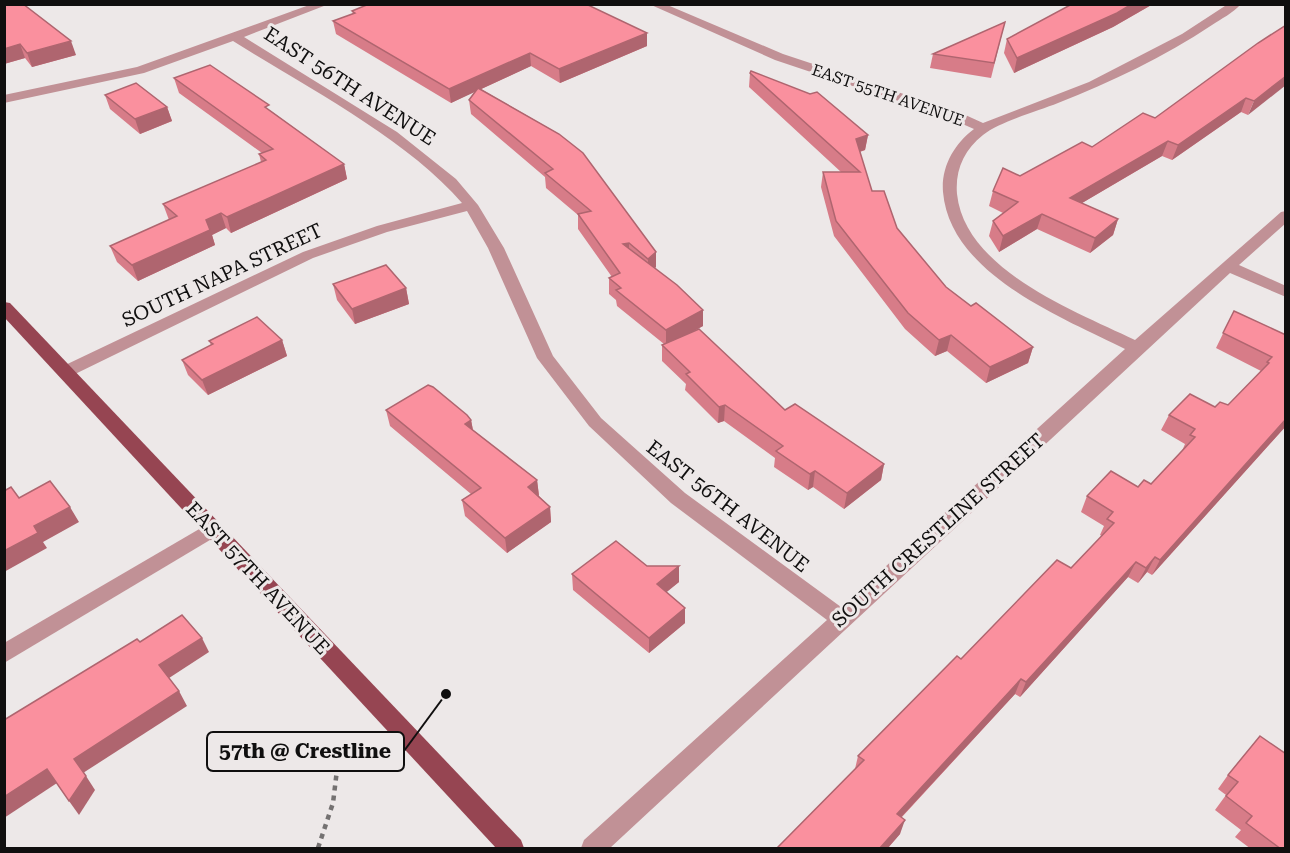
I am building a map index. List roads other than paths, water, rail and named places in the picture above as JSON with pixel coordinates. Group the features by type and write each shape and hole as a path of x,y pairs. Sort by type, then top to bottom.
{"main road":[{"name":"EAST 57TH AVENUE","path":"4,307 512,849"}],"street":[{"path":"4,99 140,70 324,4"},
{"name":"EAST 55TH AVENUE","path":"654,4 779,57 956,116 983,129 967,140 950,174 948,190 952,214 963,235 980,256 1031,293 1137,348"},
{"path":"983,129 1102,80 1186,37 1236,4"},
{"name":"EAST 56TH AVENUE","path":"236,37 392,135 451,182 471,205 496,248 545,358 595,422 678,498 841,619"},
{"name":"SOUTH NAPA STREET","path":"65,372 308,255 382,229 471,205"},
{"name":"SOUTH CRESTLINE STREET","path":"593,849 1137,348 1286,215"},
{"path":"1229,267 1286,292"},
{"path":"4,654 213,530"}],"place":[{"name":"57th @ Crestline","path":"446,694"}]}
